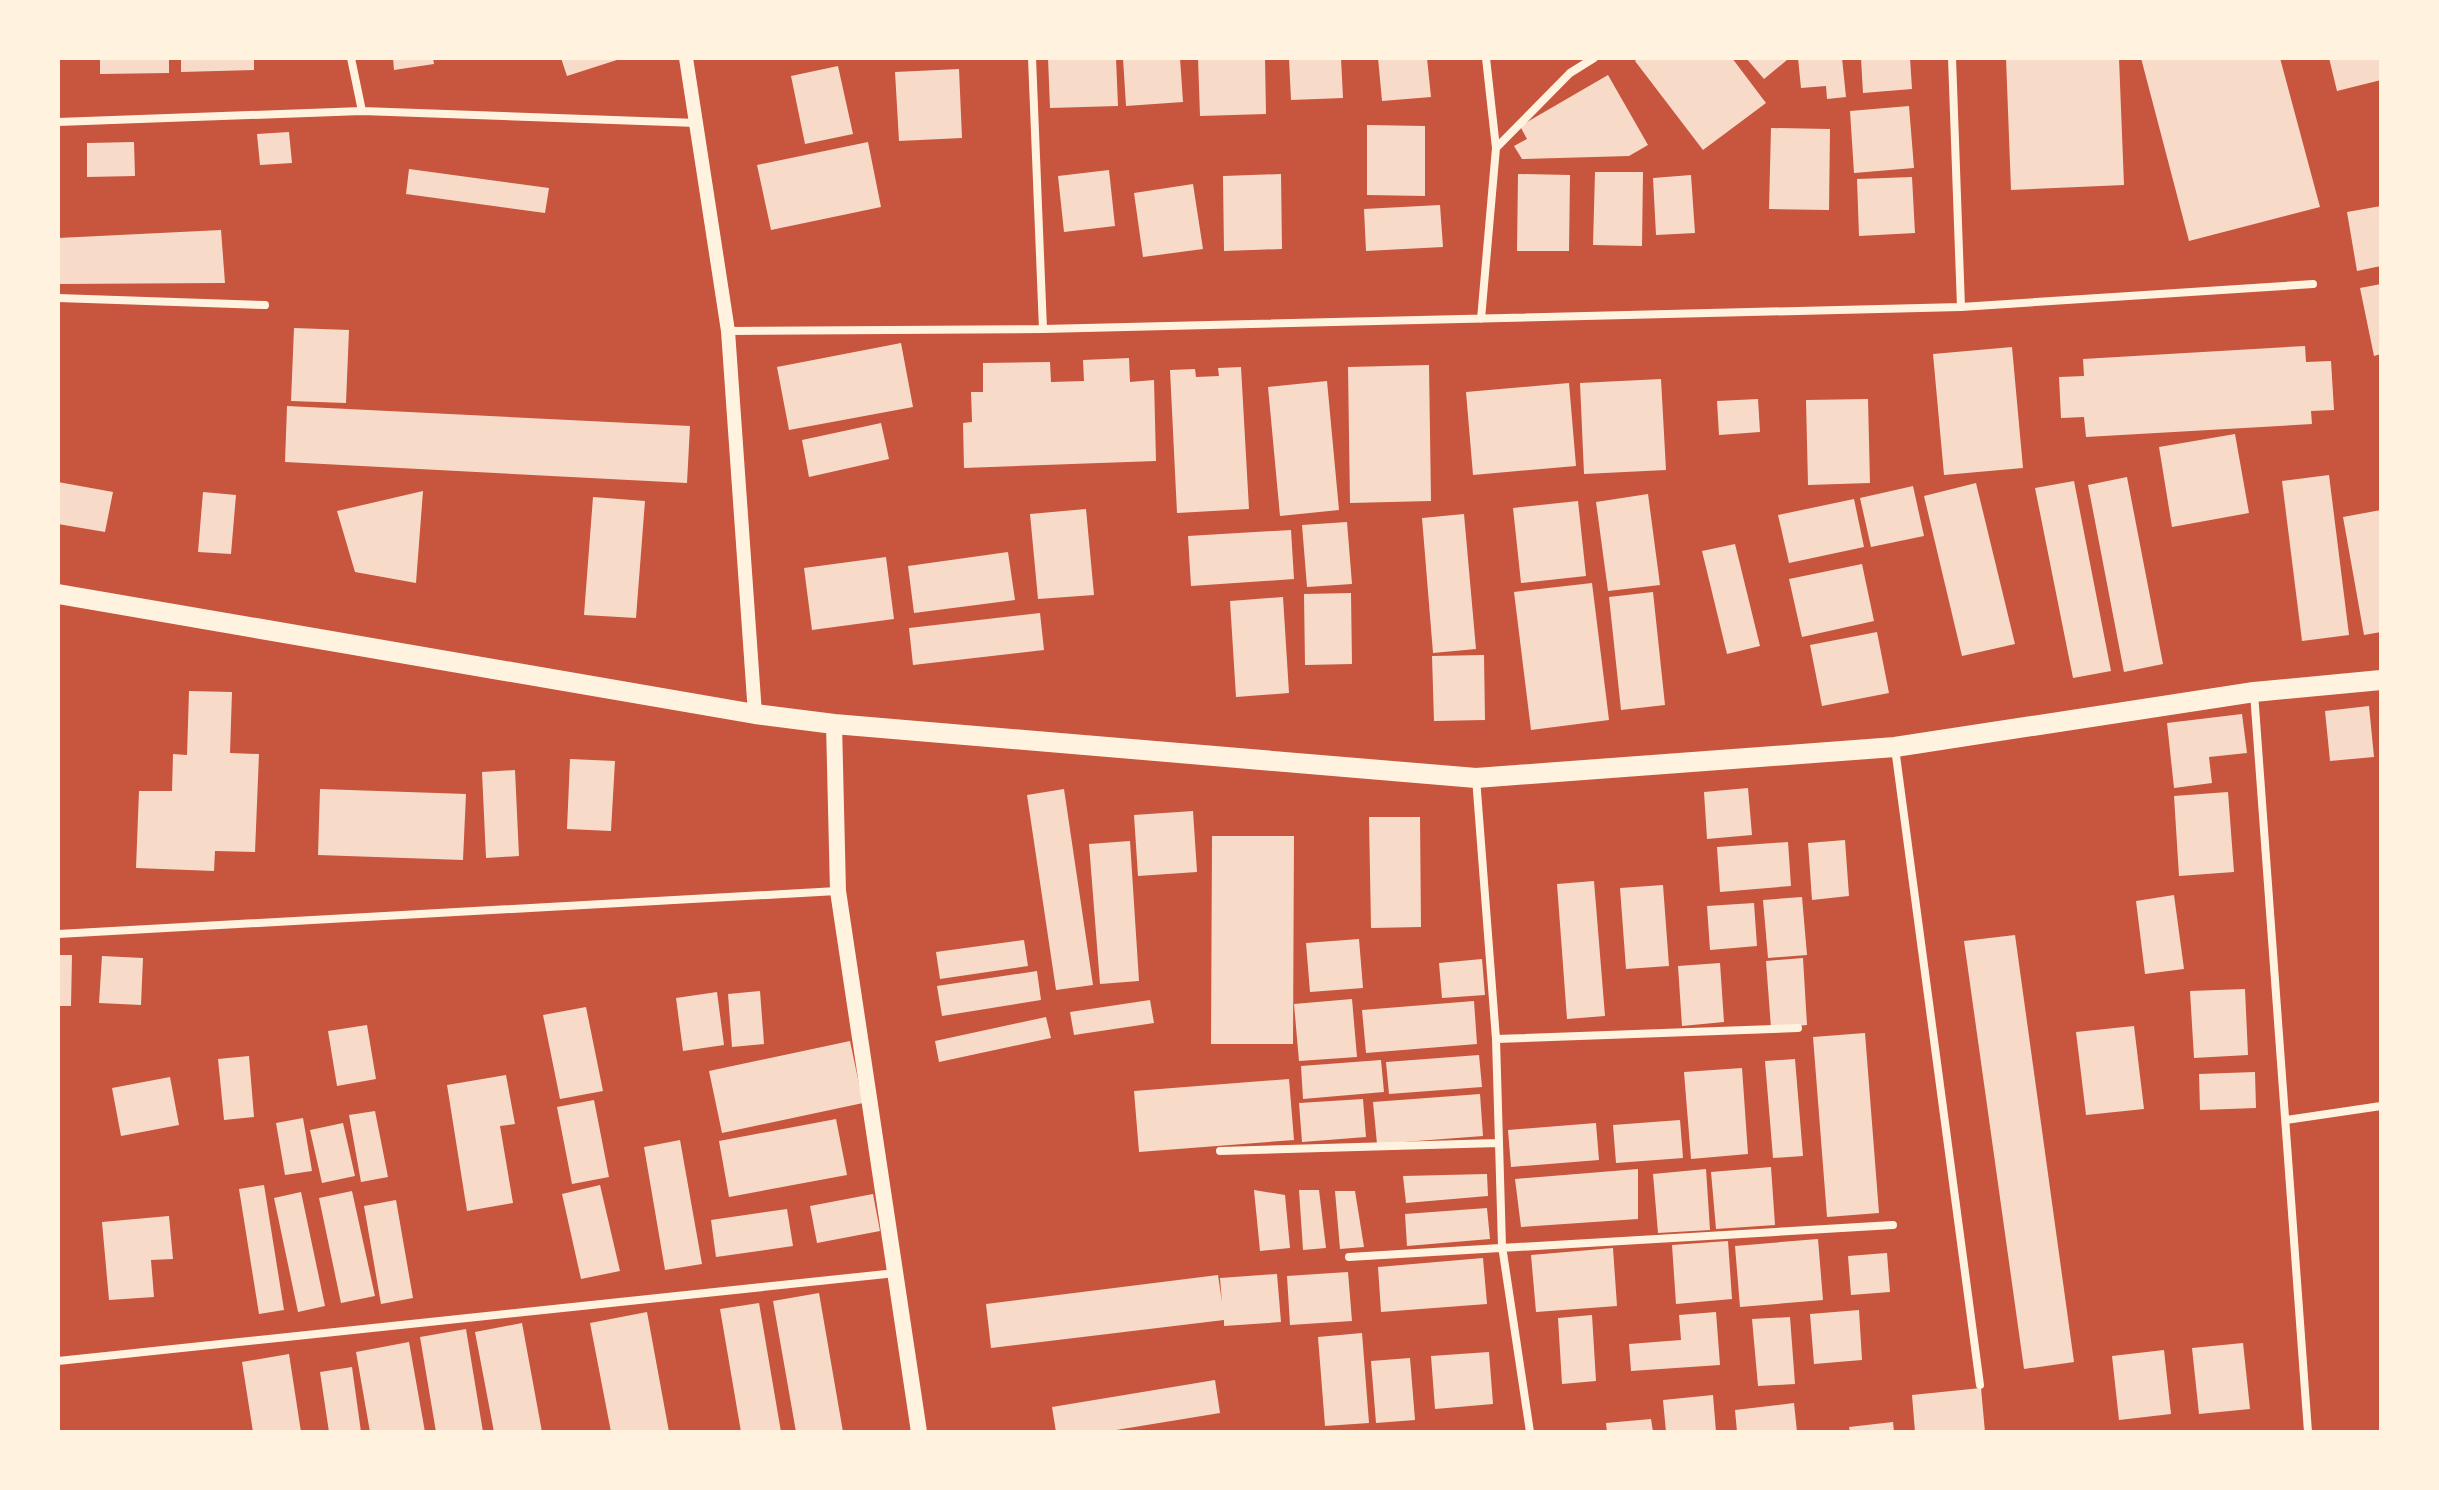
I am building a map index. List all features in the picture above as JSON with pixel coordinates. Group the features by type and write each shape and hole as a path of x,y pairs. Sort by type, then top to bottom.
{"main road":[{"path":"58,594 755,714 834,724 1476,778 1895,747 2254,692 2381,680"},
{"path":"834,724 838,891 919,1432"}],"street":[{"path":"351,58 362,111"},
{"path":"686,58 728,331 755,714"},
{"path":"1032,58 1043,329"},
{"path":"1481,319 1496,148 1486,58"},
{"path":"1496,148 1570,73 1594,58"},
{"path":"1952,58 1961,307"},
{"path":"58,122 362,111 698,123"},
{"path":"728,331 1043,329 1961,307 2313,284"},
{"path":"58,298 265,305"},
{"path":"2254,692 2308,1432"},
{"path":"1895,747 1980,1385"},
{"path":"1476,778 1496,1039 1502,1246 1530,1432"},
{"path":"58,934 838,891"},
{"path":"1496,1039 1798,1028"},
{"path":"2286,1120 2381,1106"},
{"path":"1220,1151 1498,1143"},
{"path":"1349,1257 1893,1225"},
{"path":"58,1361 896,1273"}],"building":[{"path":"100,58 169,58 169,73 100,74"},
{"path":"181,58 254,58 254,70 181,72"},
{"path":"393,58 433,58 434,64 394,70"},
{"path":"561,58 620,58 620,59 567,76"},
{"path":"1048,58 1116,58 1118,106 1050,108"},
{"path":"1123,58 1180,58 1183,102 1126,106"},
{"path":"1198,58 1265,58 1266,114 1200,116"},
{"path":"1289,58 1341,58 1343,98 1291,100"},
{"path":"1378,58 1427,58 1431,97 1382,101"},
{"path":"1638,58 1732,58 1766,103 1703,150 1635,61"},
{"path":"1746,58 1785,58 1787,60 1764,79"},
{"path":"1798,58 1842,58 1846,97 1827,99 1826,86 1801,88"},
{"path":"1861,58 1910,58 1912,89 1863,93"},
{"path":"2006,58 2119,58 2124,185 2011,190"},
{"path":"2141,58 2280,58 2320,207 2189,241"},
{"path":"2329,58 2381,58 2381,80 2337,91"},
{"path":"838,66 853,134 805,144 791,76"},
{"path":"959,69 962,138 899,141 895,72"},
{"path":"1608,75 1648,145 1629,156 1522,159 1514,146 1527,139 1520,126"},
{"path":"1909,106 1914,168 1854,173 1850,111"},
{"path":"1367,125 1425,126 1425,196 1367,195"},
{"path":"1771,128 1830,129 1829,210 1769,209"},
{"path":"289,132 292,163 260,165 257,134"},
{"path":"134,142 135,176 87,177 87,143"},
{"path":"868,142 881,207 771,230 757,165"},
{"path":"409,169 549,188 545,213 406,194"},
{"path":"1109,170 1115,226 1064,232 1058,176"},
{"path":"1595,172 1643,172 1642,246 1593,245"},
{"path":"1281,174 1282,249 1224,251 1223,176"},
{"path":"1518,174 1570,175 1569,251 1517,251"},
{"path":"1691,175 1695,233 1656,235 1653,178"},
{"path":"1912,177 1915,233 1859,236 1857,179"},
{"path":"1193,184 1203,249 1143,257 1134,193"},
{"path":"1440,205 1443,247 1366,251 1364,209"},
{"path":"2381,206 2381,266 2357,271 2347,212"},
{"path":"221,230 225,283 58,284 58,238"},
{"path":"2381,284 2381,354 2374,356 2360,288"},
{"path":"294,328 349,330 346,403 291,401"},
{"path":"901,343 913,407 789,430 777,367"},
{"path":"2305,346 2306,362 2331,361 2334,410 2311,411 2312,424 2086,437 2084,417 2061,418 2059,377 2084,376 2083,359"},
{"path":"2012,347 2023,468 1944,475 1933,354"},
{"path":"1129,358 1130,382 1154,380 1156,461 964,468 963,423 972,422 971,392 983,392 983,363 1050,362 1051,382 1084,381 1083,360"},
{"path":"1429,365 1431,501 1350,503 1348,367"},
{"path":"1241,367 1249,509 1177,513 1170,370 1195,369 1196,377 1219,376 1218,368"},
{"path":"1661,379 1666,470 1584,474 1580,383"},
{"path":"1327,381 1339,510 1280,516 1268,387"},
{"path":"1569,383 1576,466 1473,475 1466,392"},
{"path":"1758,399 1760,432 1719,435 1717,401"},
{"path":"1868,399 1870,483 1808,485 1806,400"},
{"path":"287,406 690,426 687,483 285,462"},
{"path":"881,423 889,459 809,477 802,440"},
{"path":"2235,434 2249,513 2172,527 2159,447"},
{"path":"2329,475 2349,635 2302,641 2282,481"},
{"path":"2127,477 2163,664 2124,672 2088,485"},
{"path":"2074,481 2111,671 2073,678 2035,488"},
{"path":"58,482 113,492 105,532 58,524"},
{"path":"1976,483 2015,644 1962,656 1924,496"},
{"path":"1913,486 1924,536 1871,547 1860,498"},
{"path":"423,491 416,583 355,572 337,511"},
{"path":"203,492 236,495 231,554 198,552"},
{"path":"1648,494 1660,585 1608,591 1596,502"},
{"path":"593,497 645,501 636,618 584,615"},
{"path":"1854,499 1864,547 1789,563 1778,515"},
{"path":"1578,501 1586,576 1521,583 1513,508"},
{"path":"1086,509 1094,595 1038,599 1030,514"},
{"path":"2381,510 2381,632 2364,635 2343,517"},
{"path":"1464,514 1476,649 1433,653 1422,518"},
{"path":"1347,522 1352,584 1307,587 1302,525"},
{"path":"1291,530 1294,579 1191,586 1188,536"},
{"path":"1735,544 1760,646 1727,654 1702,551"},
{"path":"1008,552 1015,600 914,613 908,566"},
{"path":"886,557 894,619 812,630 804,568"},
{"path":"1862,564 1874,621 1802,637 1789,579"},
{"path":"1592,583 1609,720 1531,730 1514,592"},
{"path":"1653,592 1665,705 1621,710 1609,597"},
{"path":"1351,593 1352,664 1305,665 1304,594"},
{"path":"1283,597 1289,693 1236,697 1230,601"},
{"path":"1040,613 1044,650 913,665 909,628"},
{"path":"1877,632 1889,693 1822,706 1810,645"},
{"path":"1484,655 1485,720 1434,721 1432,656"},
{"path":"189,691 232,692 230,753 259,754 255,852 215,851 214,871 136,868 139,791 172,791 173,754 187,755"},
{"path":"2369,706 2374,757 2330,761 2325,711"},
{"path":"2242,714 2247,753 2209,757 2212,783 2174,788 2167,723"},
{"path":"570,759 615,761 611,831 567,829"},
{"path":"515,770 519,856 486,858 482,772"},
{"path":"1748,788 1752,835 1707,839 1704,792"},
{"path":"320,789 466,794 463,860 318,855"},
{"path":"1064,789 1093,985 1056,990 1027,795"},
{"path":"2228,792 2234,872 2179,876 2174,796"},
{"path":"1193,811 1197,872 1138,876 1134,815"},
{"path":"1369,817 1420,817 1421,927 1371,928"},
{"path":"1212,836 1294,836 1293,1044 1211,1044"},
{"path":"1845,840 1849,896 1812,900 1808,843"},
{"path":"1130,841 1139,981 1100,984 1089,844"},
{"path":"1788,842 1791,886 1720,892 1717,847"},
{"path":"1594,881 1605,1016 1567,1019 1557,884"},
{"path":"1663,885 1669,966 1626,969 1620,888"},
{"path":"2174,895 2184,969 2145,974 2136,901"},
{"path":"1802,897 1807,955 1768,958 1763,900"},
{"path":"1754,903 1757,946 1710,950 1707,906"},
{"path":"2015,935 2074,1362 2024,1369 1964,941"},
{"path":"1359,939 1363,988 1310,992 1306,943"},
{"path":"1024,940 1028,966 940,979 936,952"},
{"path":"58,955 72,955 71,1006 58,1006"},
{"path":"102,956 143,958 141,1005 99,1003"},
{"path":"1803,958 1807,1025 1771,1028 1766,961"},
{"path":"1482,959 1485,995 1442,998 1439,963"},
{"path":"1720,963 1724,1022 1682,1026 1678,966"},
{"path":"1037,971 1041,1000 942,1016 937,986"},
{"path":"2245,989 2248,1055 2194,1058 2190,991"},
{"path":"760,991 764,1044 732,1047 728,994"},
{"path":"717,992 724,1045 683,1051 676,998"},
{"path":"1352,999 1357,1057 1299,1061 1294,1004"},
{"path":"1150,1000 1154,1023 1074,1035 1070,1012"},
{"path":"1474,1001 1477,1044 1366,1053 1362,1010"},
{"path":"586,1007 603,1091 560,1099 543,1015"},
{"path":"1046,1017 1051,1038 939,1062 935,1041"},
{"path":"367,1025 376,1079 337,1086 328,1031"},
{"path":"2134,1026 2144,1109 2086,1115 2076,1032"},
{"path":"1865,1033 1879,1213 1827,1217 1813,1037"},
{"path":"850,1041 863,1103 722,1133 709,1071"},
{"path":"1479,1055 1482,1087 1389,1094 1386,1062"},
{"path":"249,1056 254,1117 224,1120 218,1059"},
{"path":"1795,1059 1803,1156 1773,1158 1765,1061"},
{"path":"1381,1060 1384,1092 1303,1099 1301,1066"},
{"path":"1742,1068 1748,1154 1691,1159 1684,1072"},
{"path":"2255,1072 2256,1108 2200,1110 2199,1074"},
{"path":"506,1075 515,1124 500,1126 513,1203 467,1211 447,1085"},
{"path":"170,1077 179,1125 121,1136 112,1088"},
{"path":"1289,1079 1294,1140 1139,1152 1134,1091"},
{"path":"1480,1094 1483,1136 1377,1144 1373,1102"},
{"path":"1363,1099 1366,1137 1302,1142 1299,1103"},
{"path":"594,1100 609,1177 572,1184 557,1107"},
{"path":"375,1111 388,1177 361,1182 349,1115"},
{"path":"303,1118 312,1171 285,1175 276,1123"},
{"path":"836,1119 847,1175 729,1197 719,1141"},
{"path":"1680,1120 1683,1158 1616,1163 1613,1125"},
{"path":"343,1123 355,1176 322,1183 310,1130"},
{"path":"1596,1123 1599,1160 1511,1167 1508,1130"},
{"path":"680,1140 702,1264 665,1270 644,1147"},
{"path":"1771,1167 1775,1225 1716,1229 1711,1172"},
{"path":"1638,1169 1638,1219 1521,1227 1515,1179"},
{"path":"1706,1169 1710,1230 1658,1233 1653,1174"},
{"path":"1487,1174 1488,1196 1406,1203 1403,1176"},
{"path":"264,1185 284,1310 259,1314 239,1189"},
{"path":"600,1185 620,1271 581,1279 562,1194"},
{"path":"1254,1190 1285,1195 1290,1248 1260,1251"},
{"path":"1299,1190 1319,1190 1326,1248 1303,1250"},
{"path":"352,1191 375,1296 341,1303 319,1198"},
{"path":"1335,1191 1355,1191 1364,1247 1340,1249"},
{"path":"301,1192 325,1306 298,1312 274,1198"},
{"path":"873,1194 880,1231 817,1243 810,1206"},
{"path":"396,1200 413,1298 381,1304 364,1206"},
{"path":"1487,1208 1490,1239 1407,1246 1405,1214"},
{"path":"787,1209 793,1246 716,1257 711,1220"},
{"path":"169,1216 173,1259 151,1260 154,1297 109,1300 102,1222"},
{"path":"1818,1239 1823,1300 1740,1307 1735,1246"},
{"path":"1728,1241 1732,1299 1676,1304 1672,1245"},
{"path":"1613,1248 1617,1306 1536,1312 1531,1255"},
{"path":"1887,1253 1890,1292 1851,1295 1848,1256"},
{"path":"1483,1258 1487,1304 1381,1312 1378,1267"},
{"path":"1348,1272 1352,1321 1290,1325 1287,1276"},
{"path":"1277,1274 1281,1322 1224,1326 1224,1320 991,1348 986,1304 1218,1275 1222,1302 1220,1278"},
{"path":"819,1293 843,1432 796,1432 773,1301"},
{"path":"759,1303 781,1432 741,1432 720,1309"},
{"path":"1859,1310 1862,1360 1814,1364 1810,1314"},
{"path":"647,1312 669,1432 611,1432 590,1323"},
{"path":"1716,1312 1720,1365 1631,1371 1629,1344 1681,1340 1679,1315"},
{"path":"1592,1315 1596,1381 1562,1384 1558,1318"},
{"path":"1790,1317 1795,1384 1758,1386 1752,1319"},
{"path":"522,1323 542,1432 494,1432 475,1332"},
{"path":"466,1329 483,1432 436,1432 420,1337"},
{"path":"1362,1333 1369,1423 1325,1426 1318,1337"},
{"path":"409,1342 425,1432 370,1432 356,1352"},
{"path":"2243,1343 2250,1409 2199,1414 2192,1348"},
{"path":"2164,1350 2171,1414 2119,1420 2112,1356"},
{"path":"1489,1352 1493,1404 1435,1409 1431,1356"},
{"path":"289,1354 301,1432 253,1432 242,1362"},
{"path":"1410,1358 1415,1420 1376,1423 1371,1361"},
{"path":"352,1367 361,1432 329,1432 320,1372"},
{"path":"1215,1380 1220,1413 1104,1432 1056,1432 1052,1407"},
{"path":"1981,1388 1985,1432 1915,1432 1912,1395"},
{"path":"1713,1395 1716,1432 1666,1432 1663,1400"},
{"path":"1794,1403 1797,1432 1737,1432 1735,1410"},
{"path":"1651,1419 1653,1432 1607,1432 1606,1423"},
{"path":"1893,1422 1894,1432 1850,1432 1849,1427"}]}
